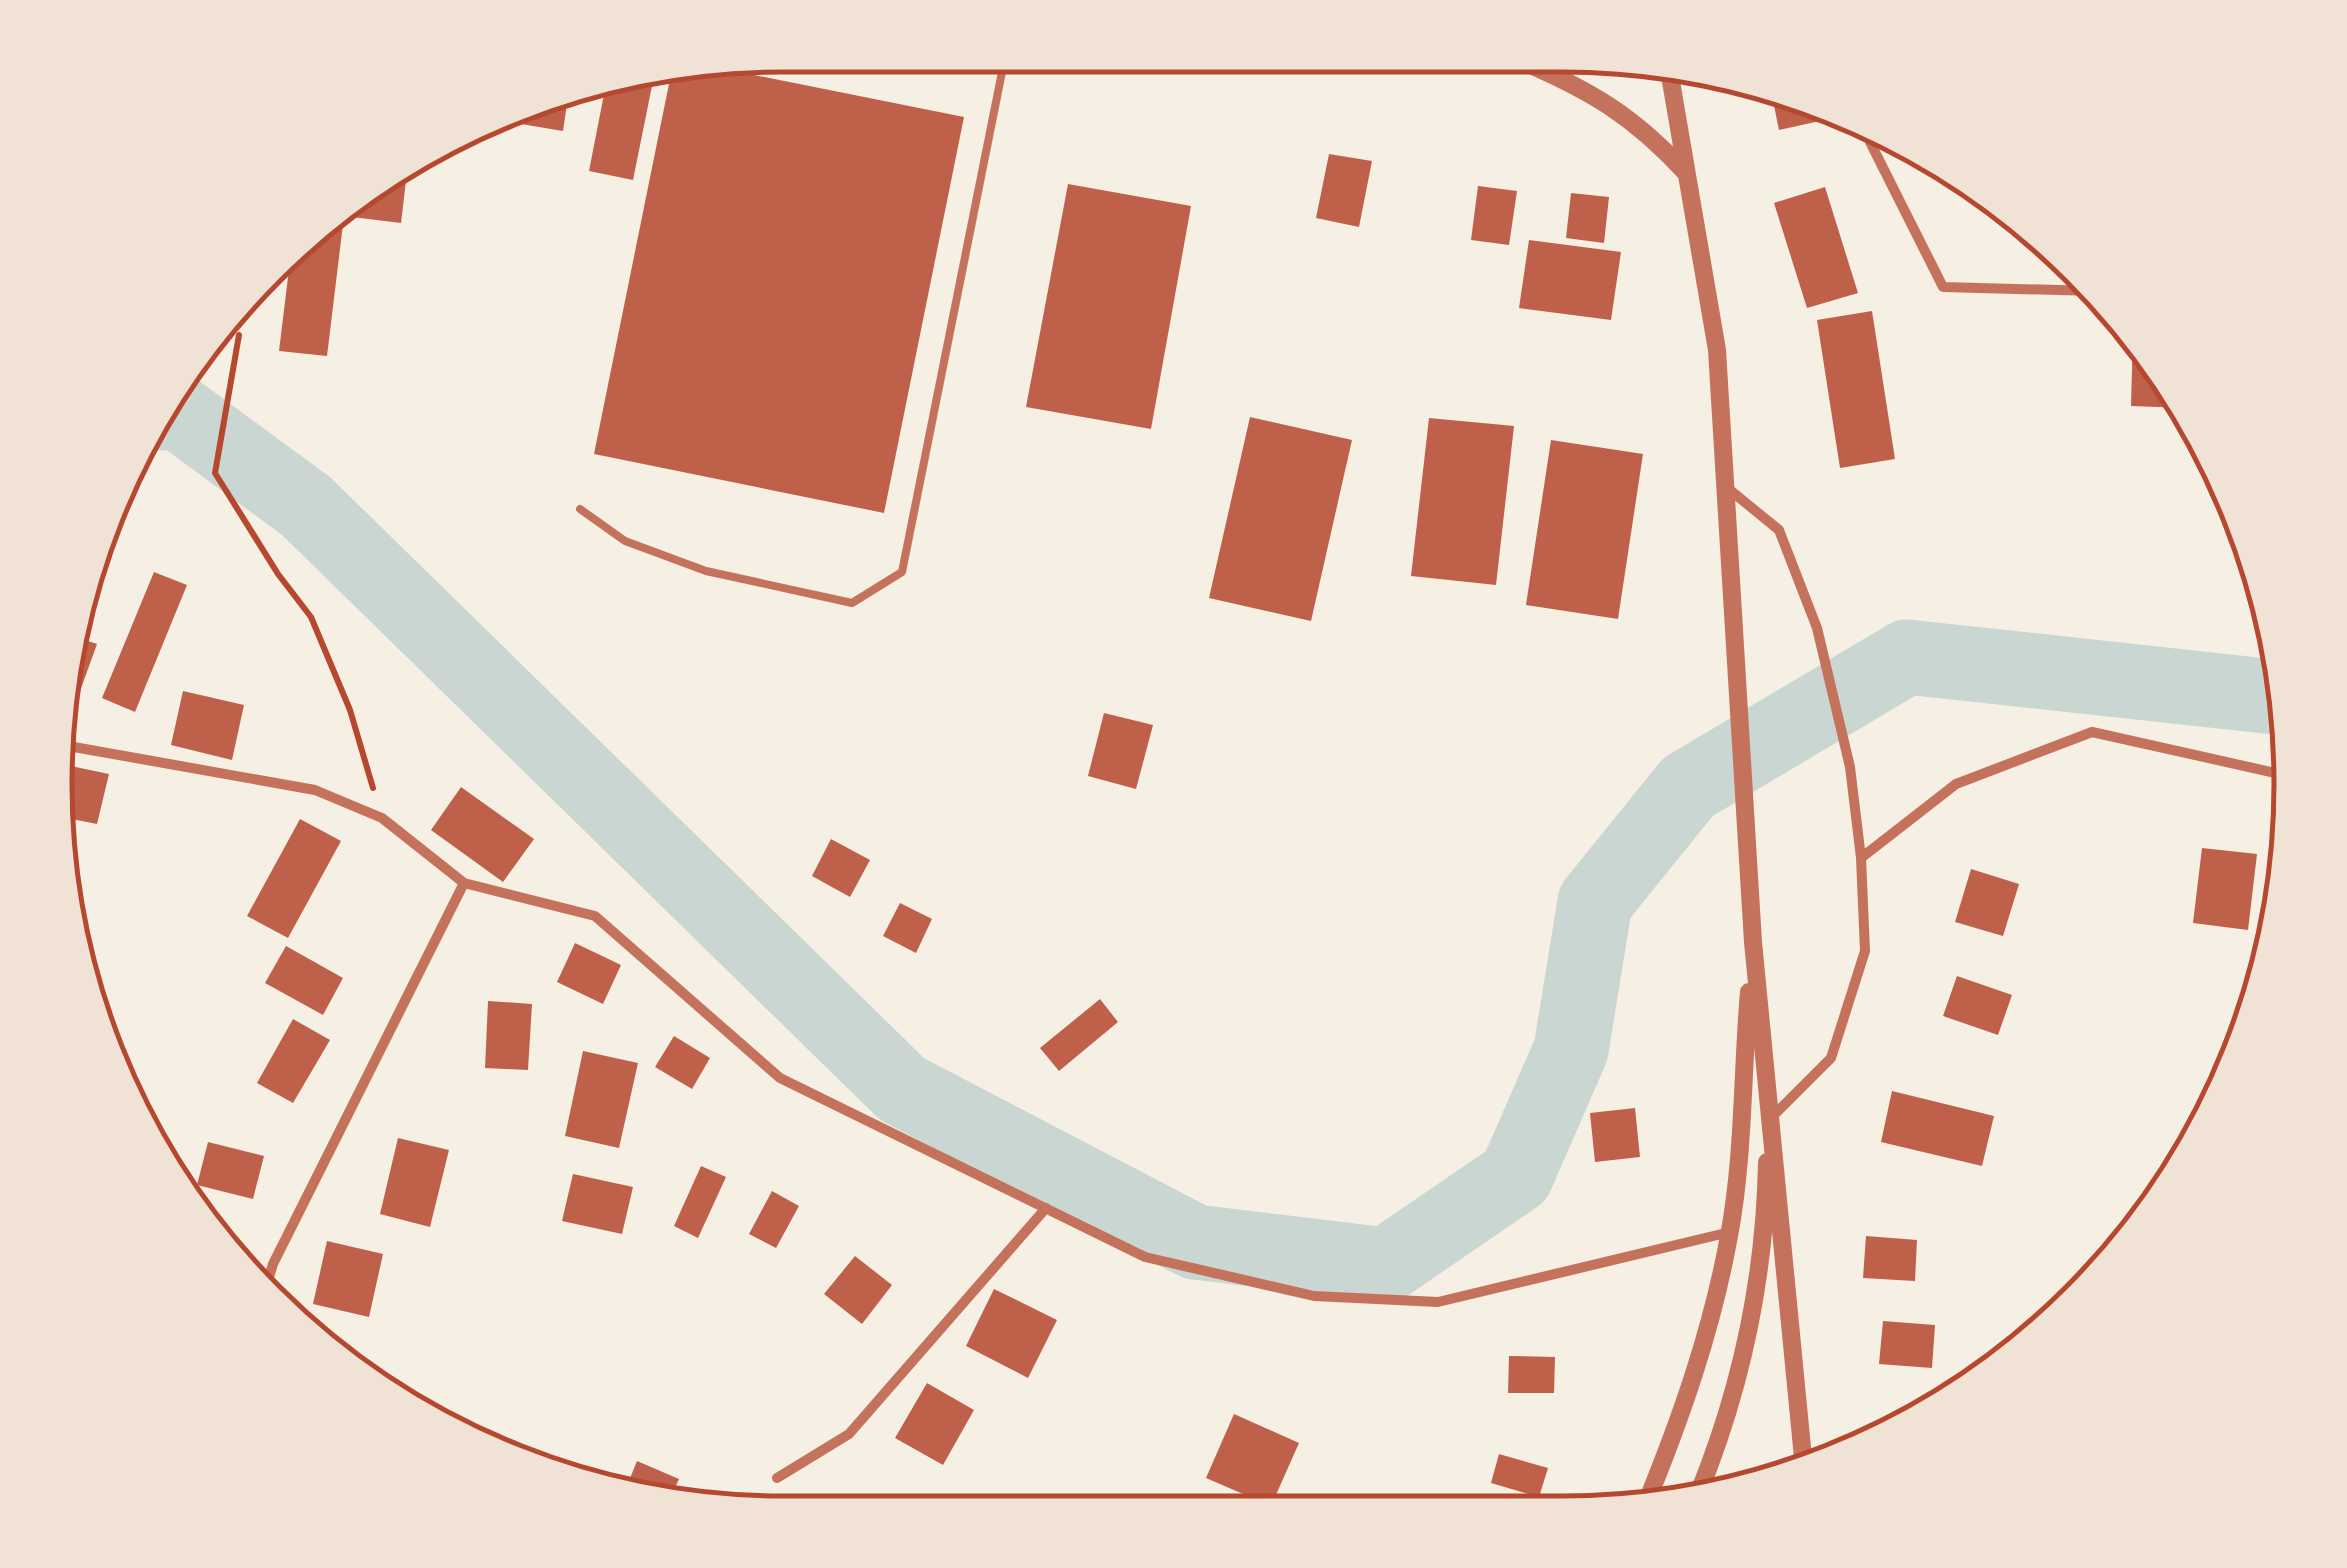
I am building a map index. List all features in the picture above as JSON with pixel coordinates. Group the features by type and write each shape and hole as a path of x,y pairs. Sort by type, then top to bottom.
{"street":[{"path":"1544,72 1615,106 1652,136 1688,175"},
{"path":"1671,81 1717,350 1753,942 1803,1454"},
{"path":"1870,143 1943,287 2076,291"},
{"path":"1702,1482 1738,1381 1754,1304 1766,1206 1768,1120 1831,1058 1865,952 1861,858 1850,767 1817,628 1779,530 1724,485"},
{"path":"1861,858 1956,784 2092,732 2274,773"},
{"path":"74,747 316,790 382,818 464,883 594,916 780,1078 1145,1257 1314,1296 1438,1302 1730,1232"},
{"path":"270,1275 464,883"},
{"path":"1652,1489 1710,1322 1730,1232 1753,942"},
{"path":"777,1478 849,1434 1046,1208"},
{"path":"1658,1474 1658,1489"}],"lane":[{"path":"580,509 625,540 706,571 852,603 902,572 1002,72"}],"path":[{"path":"238,335 216,473 278,574 310,617 350,710 382,818"}],"building":[{"path":"747,74 964,117 884,513 594,454 669,82"},
{"path":"652,85 633,180 589,171 604,96"},
{"path":"1774,105 1820,121 1779,130"},
{"path":"567,107 563,131 520,124"},
{"path":"1329,154 1372,161 1359,227 1316,218"},
{"path":"406,182 401,223 355,217"},
{"path":"1068,184 1191,206 1151,429 1026,407"},
{"path":"1478,186 1517,191 1509,245 1471,240"},
{"path":"1825,187 1858,293 1807,308 1774,203"},
{"path":"1571,193 1609,197 1604,243 1566,238"},
{"path":"343,227 327,356 279,351 288,274"},
{"path":"1529,240 1621,252 1611,320 1519,308"},
{"path":"1872,311 1895,459 1840,468 1817,320"},
{"path":"2132,358 2166,407 2131,406"},
{"path":"1250,417 1352,440 1311,621 1209,598"},
{"path":"1429,418 1514,426 1496,585 1411,576"},
{"path":"1551,440 1643,454 1618,619 1526,605"},
{"path":"154,572 187,585 135,712 102,698"},
{"path":"87,641 97,644 79,695"},
{"path":"183,691 244,705 232,760 171,745"},
{"path":"1104,713 1153,725 1136,789 1088,776"},
{"path":"73,766 109,774 97,824 74,819"},
{"path":"461,787 534,839 503,882 431,830"},
{"path":"300,819 341,841 288,938 247,916"},
{"path":"831,839 870,860 850,897 812,876"},
{"path":"2202,848 2257,854 2248,930 2193,923"},
{"path":"1971,869 2019,884 2003,936 1955,922"},
{"path":"900,903 932,919 916,953 883,936"},
{"path":"575,943 621,965 603,1004 557,982"},
{"path":"286,946 343,978 323,1015 265,983"},
{"path":"1957,976 2012,995 1998,1035 1943,1016"},
{"path":"1100,999 1118,1022 1059,1071 1040,1048"},
{"path":"488,1001 532,1004 528,1070 485,1068"},
{"path":"293,1019 330,1040 293,1103 257,1083"},
{"path":"674,1036 710,1058 692,1089 655,1067"},
{"path":"583,1051 638,1063 619,1148 565,1136"},
{"path":"1892,1091 1994,1116 1982,1166 1881,1142"},
{"path":"1635,1108 1640,1157 1595,1162 1590,1113"},
{"path":"398,1138 449,1150 430,1227 380,1214"},
{"path":"208,1142 264,1156 253,1199 197,1185"},
{"path":"701,1166 726,1177 698,1238 674,1226"},
{"path":"573,1174 633,1187 622,1234 562,1221"},
{"path":"772,1191 799,1206 776,1248 749,1234"},
{"path":"1866,1236 1917,1240 1915,1281 1863,1278"},
{"path":"327,1241 383,1254 369,1317 313,1304"},
{"path":"855,1256 892,1285 862,1324 824,1294"},
{"path":"994,1289 1057,1320 1028,1378 966,1346"},
{"path":"1883,1321 1935,1325 1932,1368 1879,1364"},
{"path":"1509,1356 1555,1357 1554,1393 1508,1393"},
{"path":"927,1383 974,1410 943,1465 895,1438"},
{"path":"1234,1414 1299,1443 1275,1496 1248,1496 1206,1478"},
{"path":"1499,1454 1548,1468 1539,1496 1491,1483"},
{"path":"637,1461 679,1479 676,1487 630,1478"}],"waterway":[{"path":"178,412 306,506 902,1089 1195,1242 1386,1265 1516,1176 1571,1050 1595,902 1688,787 1907,657 2269,696"}]}
